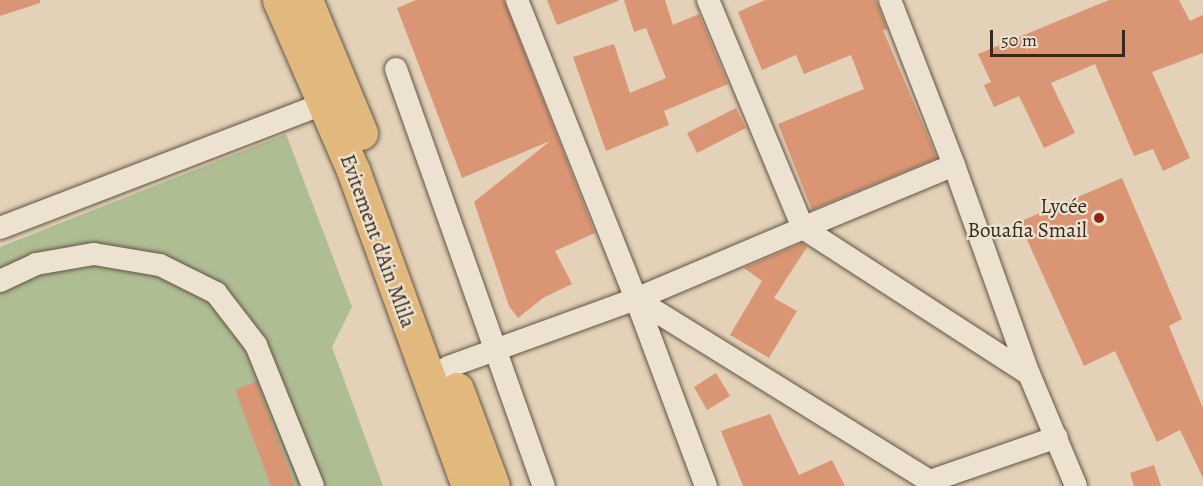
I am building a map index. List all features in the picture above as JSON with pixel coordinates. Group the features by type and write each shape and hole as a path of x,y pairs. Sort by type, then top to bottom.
{"highway":[{"name":"Evitement d'Ain Mlila","path":"303,1 325,103 468,486"},
{"name":"Evitement d'Ain Mlila","path":"303,1 332,55 493,486"}],"street":[{"path":"517,0 636,299 706,486"},
{"path":"708,0 803,228 1029,374"},
{"path":"890,0 954,165 1029,374 1076,486"},
{"path":"396,69 493,352 544,486"},
{"path":"0,228 325,103"},
{"path":"448,367 636,299 954,165"},
{"path":"0,281 36,264 94,255 160,265 216,293 256,345 313,486"},
{"path":"636,299 927,484 1057,437"}],"green space":[{"path":"286,134 352,307 332,347 383,486 0,486 0,247"}],"building":[{"path":"0,0 40,0 40,3 0,16"},
{"path":"416,0 504,0 595,233 555,251 572,284 543,298 518,318 509,306 474,202 550,141 462,178 397,8"},
{"path":"547,0 618,0 618,1 557,25"},
{"path":"624,0 665,0 673,25 699,14 728,84 664,111 669,125 606,151 573,57 614,44 630,93 666,78 646,28 634,32"},
{"path":"765,0 876,0 887,29 883,30 937,158 812,210 778,124 864,89 851,55 804,74 796,55 762,70 738,12"},
{"path":"1109,0 1179,0 1190,21 1203,15 1203,53 1152,72 1190,158 1163,171 1153,149 1134,156 1095,64 1051,83 1075,133 1044,148 1019,96 994,107 984,85 991,82 978,54"},
{"path":"736,108 746,128 697,153 687,133"},
{"path":"1122,178 1182,319 1169,326 1203,408 1203,478 1180,430 1157,442 1115,351 1084,366 1019,222"},
{"path":"802,243 807,247 774,298 797,311 769,358 730,335 762,281 744,268"},
{"path":"716,373 730,396 707,410 694,387"},
{"path":"256,381 295,486 271,486 235,390"},
{"path":"770,414 799,475 832,460 845,486 743,486 721,431"},
{"path":"1154,465 1161,486 1134,486 1130,473"}],"place":[{"name":"Lycée Bouafia Smail","path":"1099,218"}]}
